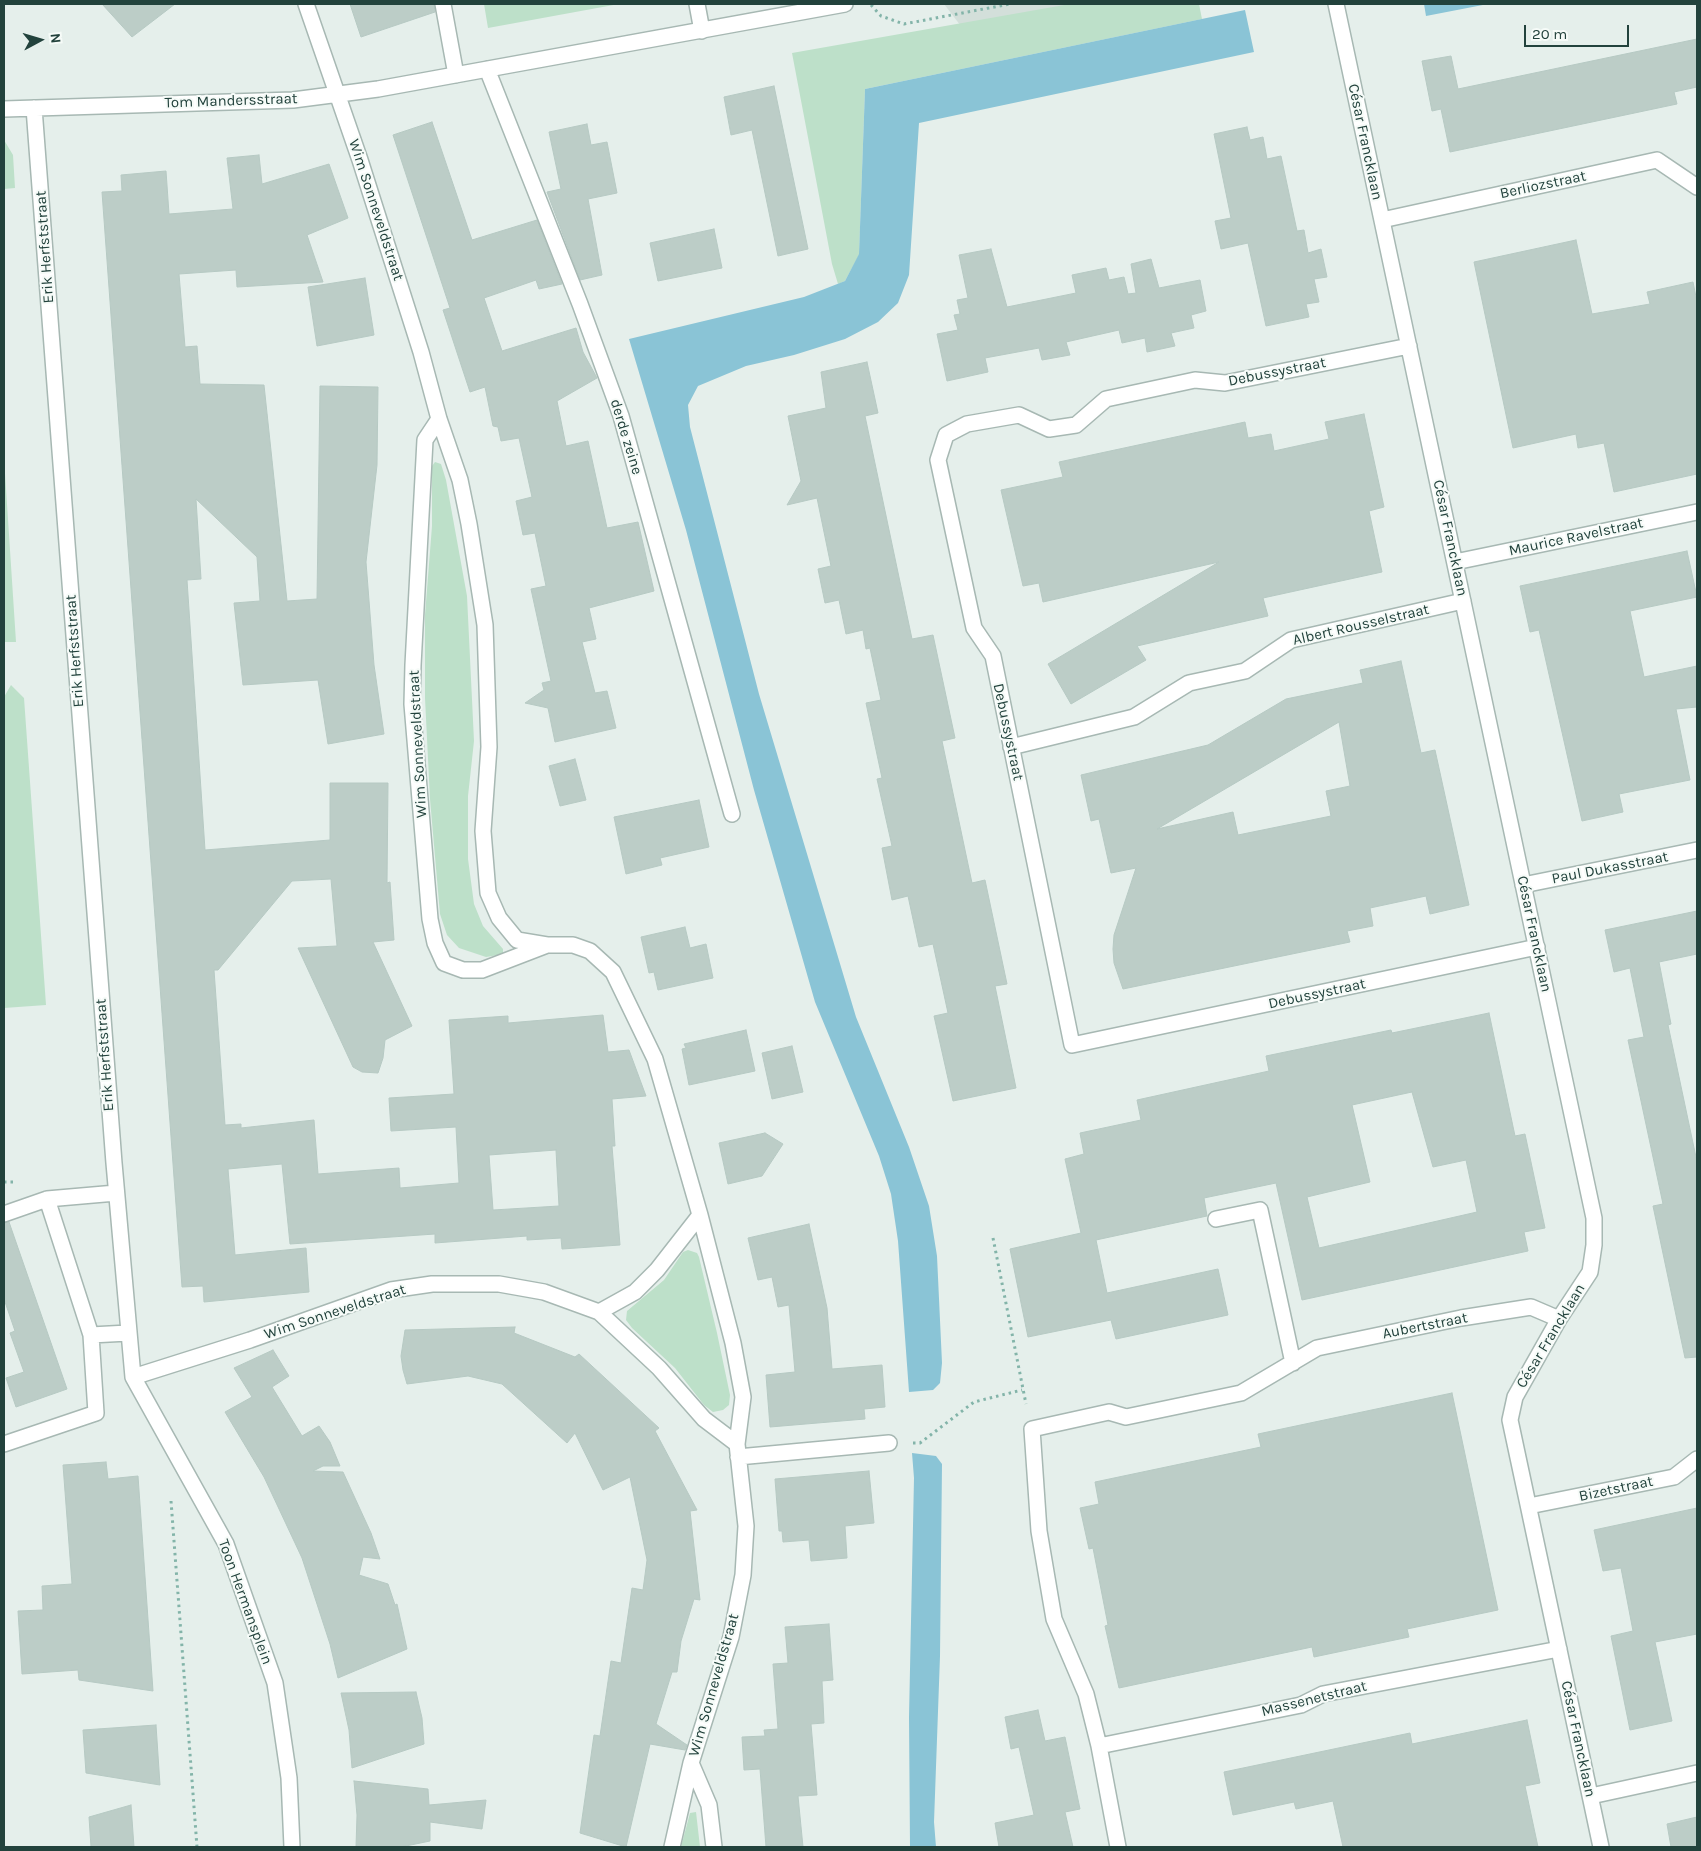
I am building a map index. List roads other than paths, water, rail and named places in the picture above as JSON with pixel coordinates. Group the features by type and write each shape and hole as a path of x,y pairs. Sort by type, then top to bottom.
{"street":[{"name":"Wim Sonneveldstraat","path":"306,4 360,160 421,352 439,419 460,480 485,625 490,747 483,831 488,894 499,918 517,940 546,945 574,945 590,951 613,972 655,1059 700,1215 733,1343 743,1396 737,1451 746,1526 743,1575 731,1637 691,1763 672,1847"},
{"path":"443,4 456,75"},
{"path":"697,4 702,31"},
{"name":"Tom Mandersstraat","path":"4,109 293,100 337,95 487,70 845,4"},
{"name":"César Francklaan","path":"1336,4 1594,1218 1594,1245 1590,1272 1558,1319 1515,1397 1510,1420 1602,1847"},
{"name":"derde zeine","path":"487,70 590,329 621,416 732,814"},
{"name":"Erik Herfststraat","path":"34,108 116,1194 132,1377"},
{"name":"Berliozstraat","path":"1382,220 1657,160 1697,187"},
{"name":"Debussystraat","path":"1409,346 1225,383 1195,380 1106,399 1076,424 1049,429 1019,415 967,424 946,435 938,460 974,628 992,656 1072,1045 1537,947"},
{"name":"Wim Sonneveldstraat","path":"439,419 425,440 412,704 430,919 435,943 444,962 462,970 482,970 546,945"},
{"name":"Maurice Ravelstraat","path":"1455,562 1697,512"},
{"name":"Albert Rousselstraat","path":"1012,747 1134,717 1188,684 1245,671 1290,640 1463,602"},
{"name":"Paul Dukasstraat","path":"1524,886 1697,850"},
{"path":"4,1214 46,1199 116,1194"},
{"path":"4,1444 96,1413 91,1335 46,1199"},
{"path":"1216,1220 1260,1210 1293,1363"},
{"path":"599,1312 635,1292 657,1270 700,1215"},
{"name":"Wim Sonneveldstraat","path":"132,1377 250,1340 391,1290 432,1284 498,1284 544,1292 599,1312 659,1368 704,1419 737,1451"},
{"name":"Aubertstraat","path":"1100,1746 1086,1694 1054,1618 1039,1530 1032,1429 1109,1412 1126,1417 1241,1393 1317,1348 1461,1318 1531,1307 1558,1319"},
{"path":"91,1335 128,1333"},
{"name":"Toon Hermansplein","path":"132,1377 184,1466 226,1544 275,1683 289,1778 292,1847"},
{"path":"737,1451 889,1443"},
{"name":"Bizetstraat","path":"1529,1506 1674,1477 1697,1459"},
{"name":"Massenetstraat","path":"1100,1746 1301,1705 1323,1694 1559,1649"},
{"path":"1100,1746 1118,1847"},
{"name":"Wim Sonneveldstraat","path":"691,1763 709,1805 714,1847"},
{"path":"1590,1796 1697,1773"}],"water":[{"path":"1424,4 1488,4 1426,16"},
{"path":"1245,10 1254,52 919,123 909,275 898,303 878,322 845,339 794,355 746,366 698,386 688,405 690,427 759,694 856,1017 909,1147 929,1206 937,1256 942,1363 940,1383 933,1390 909,1392 898,1241 891,1194 879,1156 815,1002 754,790 686,530 629,339 804,297 845,281 859,254 865,89"},
{"path":"912,1453 936,1456 942,1464 940,1656 934,1822 936,1847 910,1847 909,1717 914,1478"}]}
